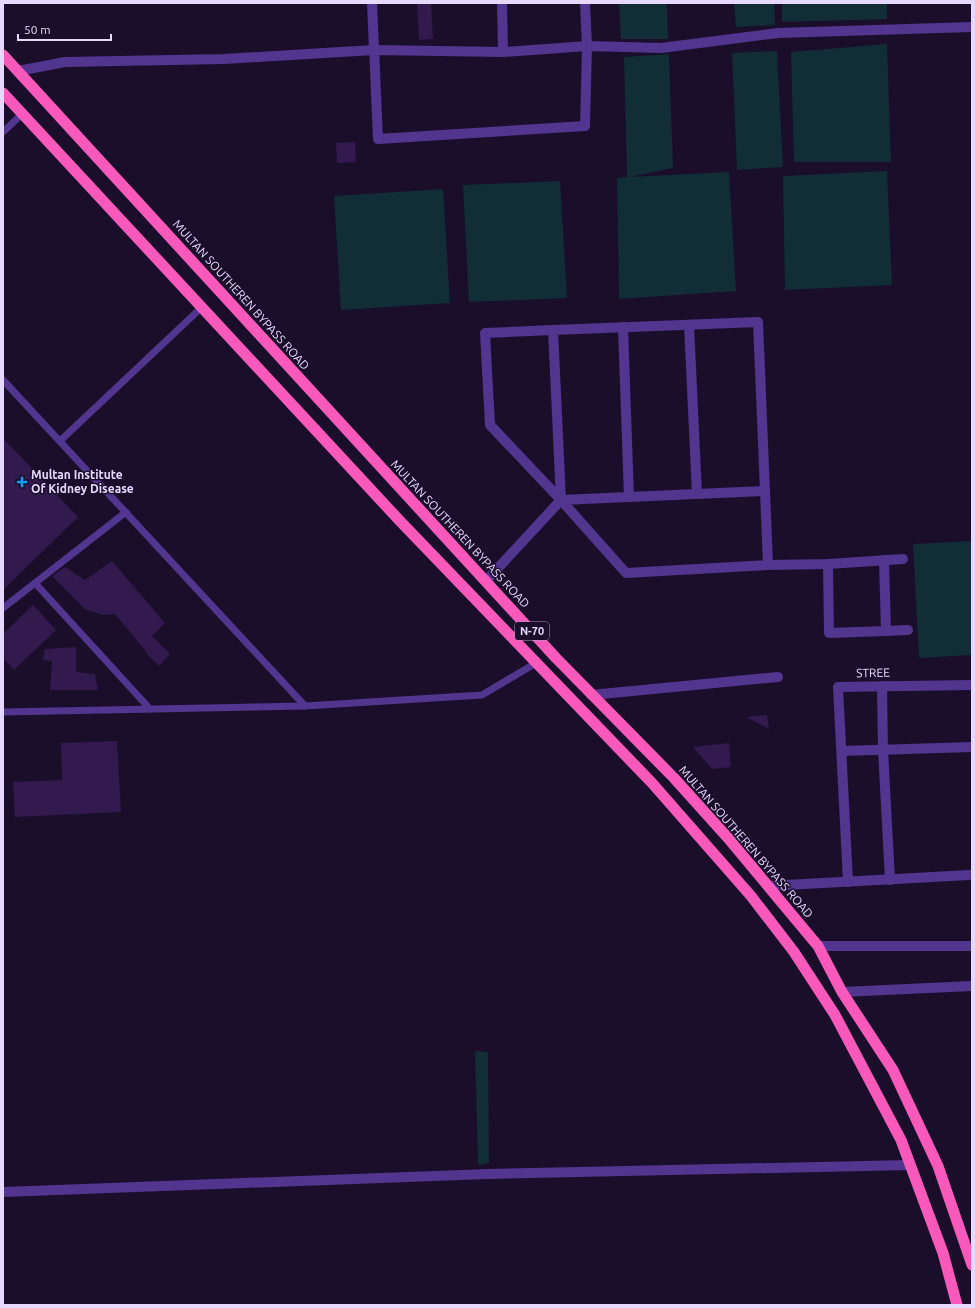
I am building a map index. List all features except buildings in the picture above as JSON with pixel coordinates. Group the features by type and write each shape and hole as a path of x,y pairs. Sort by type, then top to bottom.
{"highway":[{"name":"MULTAN SOUTHEREN BYPASS ROAD","path":"3,55 486,582 591,695 674,778 818,946 842,992 893,1070 938,1166 972,1265"},
{"name":"N-70","path":"3,93 399,520 652,783 750,896 794,952 835,1015 901,1140 943,1253 957,1305"}],"street":[{"path":"372,3 378,139 585,126 585,3"},
{"path":"502,3 503,52"},
{"path":"18,71 65,62 224,59 374,50 503,52 586,46 661,48 778,34 972,27"},
{"path":"768,565 758,322 485,333 490,425 626,572 768,565 828,564 903,559"},
{"path":"689,325 697,494"},
{"path":"623,327 629,497"},
{"path":"553,330 561,500"},
{"path":"486,582 561,500 765,491"},
{"path":"884,560 886,631"},
{"path":"828,564 830,633 908,630"},
{"path":"591,695 778,677"},
{"name":"STREE","path":"848,882 838,687 972,685"},
{"path":"882,686 883,750 890,880"},
{"path":"842,751 972,747"},
{"path":"768,886 969,876"},
{"path":"818,946 972,946"},
{"path":"842,992 972,986"},
{"path":"3,1192 488,1174 910,1165"}],"lane":[{"path":"3,132 22,114"},
{"path":"60,441 202,307"},
{"path":"3,380 305,706"},
{"path":"3,608 126,512"},
{"path":"35,583 150,709"},
{"path":"3,712 305,706 482,695 536,662"}],"shaded area":[{"path":"619,3 667,3 668,39 621,39"},
{"path":"734,3 774,3 775,25 736,27"},
{"path":"782,3 887,3 887,19 782,22"},
{"path":"887,44 891,162 794,162 791,52"},
{"path":"777,51 783,167 737,170 732,53"},
{"path":"669,54 673,168 630,177 729,172 736,291 619,299 617,178 627,177 624,57"},
{"path":"887,171 892,285 785,290 783,176"},
{"path":"560,181 567,298 469,302 463,185"},
{"path":"443,189 450,303 341,310 334,196"},
{"path":"972,541 972,655 919,658 913,544"},
{"path":"475,1051 488,1052 489,1163 478,1165"}],"place":[{"name":"Multan Institute Of Kidney Disease","path":"22,482"}]}
